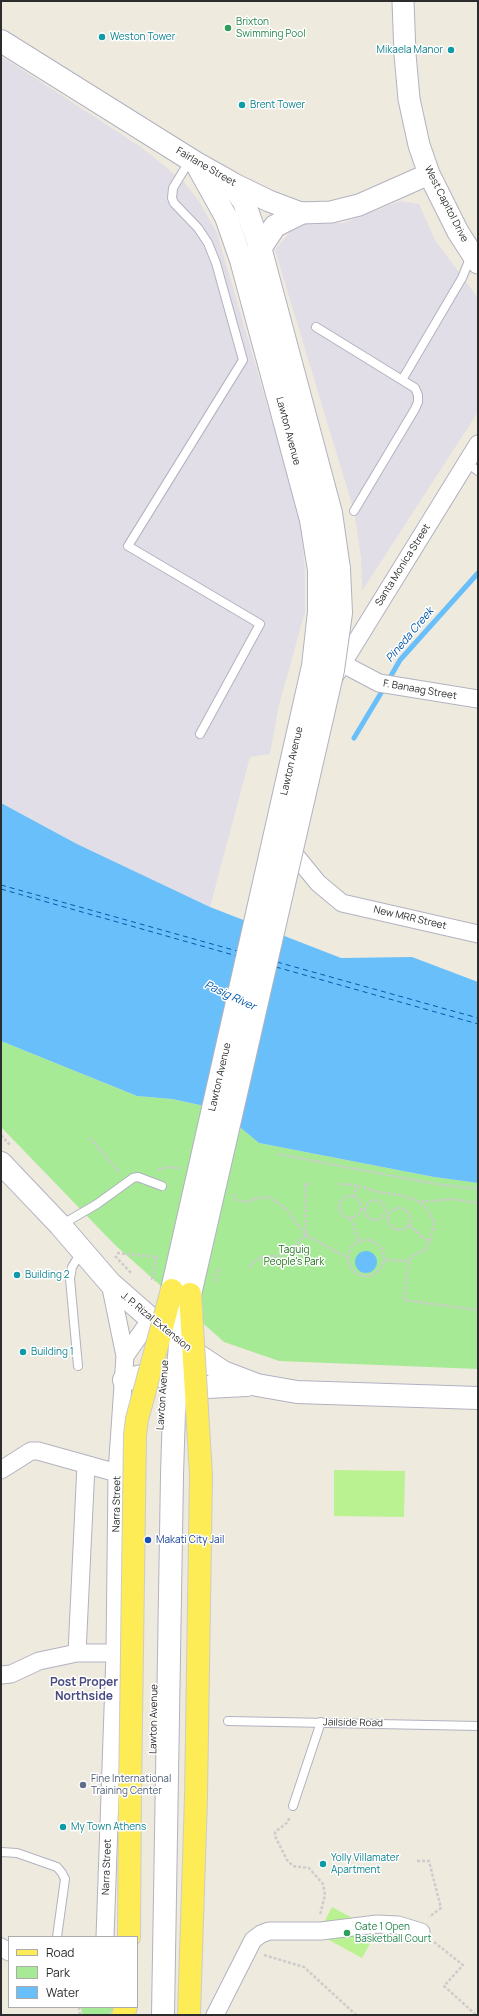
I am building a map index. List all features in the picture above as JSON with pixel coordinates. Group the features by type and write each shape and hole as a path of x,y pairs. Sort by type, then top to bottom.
{"main road":[{"name":"Fairlane Street","path":"1,41 193,161 230,182"},
{"name":"Lawton Avenue","path":"148,2015 161,1411 181,1292 333,670 341,613 329,570 311,520 245,274 226,217 193,161"},
{"name":"Lawton Avenue","path":"230,182 244,202 260,247 331,513 329,570"},
{"path":"245,274 260,247 275,226 300,213"},
{"name":"J. P. Rizal Extension","path":"1,1163 60,1225 110,1284 175,1340 224,1372 257,1385 297,1392 478,1398"},
{"name":"Lawton Avenue","path":"163,2015 174,1412 181,1334 181,1292"},
{"path":"129,1936 135,1435 137,1419 181,1292"},
{"path":"181,1292 201,1475 196,1797 189,2015"},
{"name":"Lawton Avenue","path":"157,2015 168,1412 175,1340"},
{"path":"124,1380 151,1374 164,1377 170,1381"},
{"path":"168,1412 178,1397 192,1390 207,1387 257,1385"}],"street":[{"name":"West Capitol Drive","path":"403,1 405,54 409,99 419,145 429,174 458,232 475,258"},
{"name":"Fairlane Street","path":"230,182 269,202 300,213 331,212 359,205 429,174"},
{"name":"Santa Monica Street","path":"342,902 318,882 294,855 282,837 277,821 283,787 302,705 313,694 328,686 343,664 472,467 478,444"},
{"name":"F. Banaag Street","path":"343,664 387,684 478,699"},
{"name":"Santa Monica Street","path":"294,855 325,716 328,686"},
{"path":"283,787 308,792"},
{"name":"New MRR Street","path":"342,902 478,934"},
{"name":"Narra Street","path":"105,1936 115,1653 117,1473 125,1356 110,1284"},
{"path":"125,1356 151,1320"},
{"path":"1,1470 31,1451 38,1451 86,1466 117,1473"},
{"path":"77,1653 86,1466"},
{"path":"1,1675 11,1674 39,1661 77,1653 115,1653"},
{"path":"215,2015 253,1940 269,1930 316,1930 383,1924 398,1925 421,1932"}],"lane":[{"path":"193,161 173,188 172,198 174,203 198,228 208,243 216,263 243,360 128,546 260,624 200,734"},
{"path":"402,380 475,258"},
{"path":"316,327 415,388 418,395 418,402 354,511"},
{"path":"60,1225 97,1204 133,1178 138,1177 162,1186"},
{"path":"78,1366 70,1279 72,1267 82,1251"},
{"name":"Jailside Road","path":"228,1721 478,1726"},
{"path":"293,1806 321,1722"},
{"path":"1,1852 17,1853 57,1867 62,1873 65,1879 57,1936"}],"path":[{"path":"278,1154 435,1184 478,1189"},
{"path":"250,1267 260,1256 278,1256 290,1250 306,1235 305,1184 309,1184"},
{"path":"339,1184 357,1186 400,1195 421,1202 453,1199 478,1203"},
{"path":"354,1197 357,1186"},
{"path":"360,1211 359,1201 354,1197 346,1197 340,1206 343,1216 351,1218 356,1216 360,1211 365,1210"},
{"path":"375,1199 384,1204 385,1213 381,1218 374,1220 368,1217 365,1210 366,1204 375,1199"},
{"path":"421,1202 435,1223 426,1249 412,1256 409,1261 404,1300 478,1310"},
{"path":"396,1208 404,1208 410,1216 409,1225 401,1230 394,1229 389,1223 389,1214 396,1208"},
{"path":"385,1213 389,1214"},
{"path":"351,1218 359,1242"},
{"path":"409,1225 429,1242"},
{"path":"306,1235 348,1258"},
{"path":"359,1242 374,1242 382,1251 384,1260 381,1268 377,1272 367,1276 356,1273 349,1264 348,1258 352,1247 359,1242"},
{"path":"117,1253 157,1258 152,1279"},
{"path":"384,1260 409,1261"},
{"path":"293,1806 288,1822 275,1832 275,1836 287,1860 293,1866 310,1868 323,1884 325,1896 316,1930"},
{"path":"417,1861 429,1861 441,1908 425,1921 421,1932 463,1966 444,1986 476,2014 474,2015"},
{"path":"248,1950 304,1967 356,2015"}],"shaded area":[{"path":"1,56 141,147 184,182 199,201 217,233 301,521 305,571 305,612 279,705 270,754 250,757 210,907 77,844 1,803"},
{"path":"400,201 419,204 435,240 478,298 478,412 362,591 361,558 354,511 275,250 298,222 343,223"}],"green space":[{"name":"Taguig People's Park","path":"1,1041 137,1096 172,1099 209,1107 236,1124 259,1143 434,1177 478,1183 478,1369 279,1361 224,1342 115,1245 1,1127"},
{"path":"334,1470 405,1471 404,1517 334,1516"},
{"name":"Gate 1 Open Basketball Court","path":"332,1907 377,1931 362,1958 318,1934"},
{"path":"81,2008 115,2008 109,2015 82,2015"}],"water":[{"name":"Pasig River","path":"1,803 77,844 210,907 341,958 412,957 478,982 478,1183 434,1177 259,1143 236,1124 209,1107 172,1099 137,1096 1,1041"},
{"path":"366,1251 374,1254 377,1262 374,1270 366,1273 358,1270 355,1262 358,1254"}],"waterway":[{"name":"Pineda Creek","path":"388,681 400,660 478,573"},
{"name":"Pineda Creek","path":"354,738 384,688"}],"ferry route":[{"path":"1,885 237,951"},
{"path":"1,889 237,956"},
{"path":"277,962 478,1018"},
{"path":"276,967 478,1024"}],"place":[{"name":"Brixton Swimming Pool","path":"228,28"},
{"name":"Weston Tower","path":"102,37"},
{"name":"Mikaela Manor","path":"451,50"},
{"name":"Brent Tower","path":"242,105"},
{"name":"Building 2","path":"17,1275"},
{"name":"Building 1","path":"23,1352"},
{"name":"Makati City Jail","path":"148,1540"},
{"name":"Fine International Training Center","path":"83,1785"},
{"name":"My Town Athens","path":"63,1827"},
{"name":"Yolly Villamater Apartment","path":"323,1864"},
{"name":"Gate 1 Open Basketball Court","path":"347,1933"}],"district":[{"name":"Post Proper Northside","path":"84,1690"}]}
